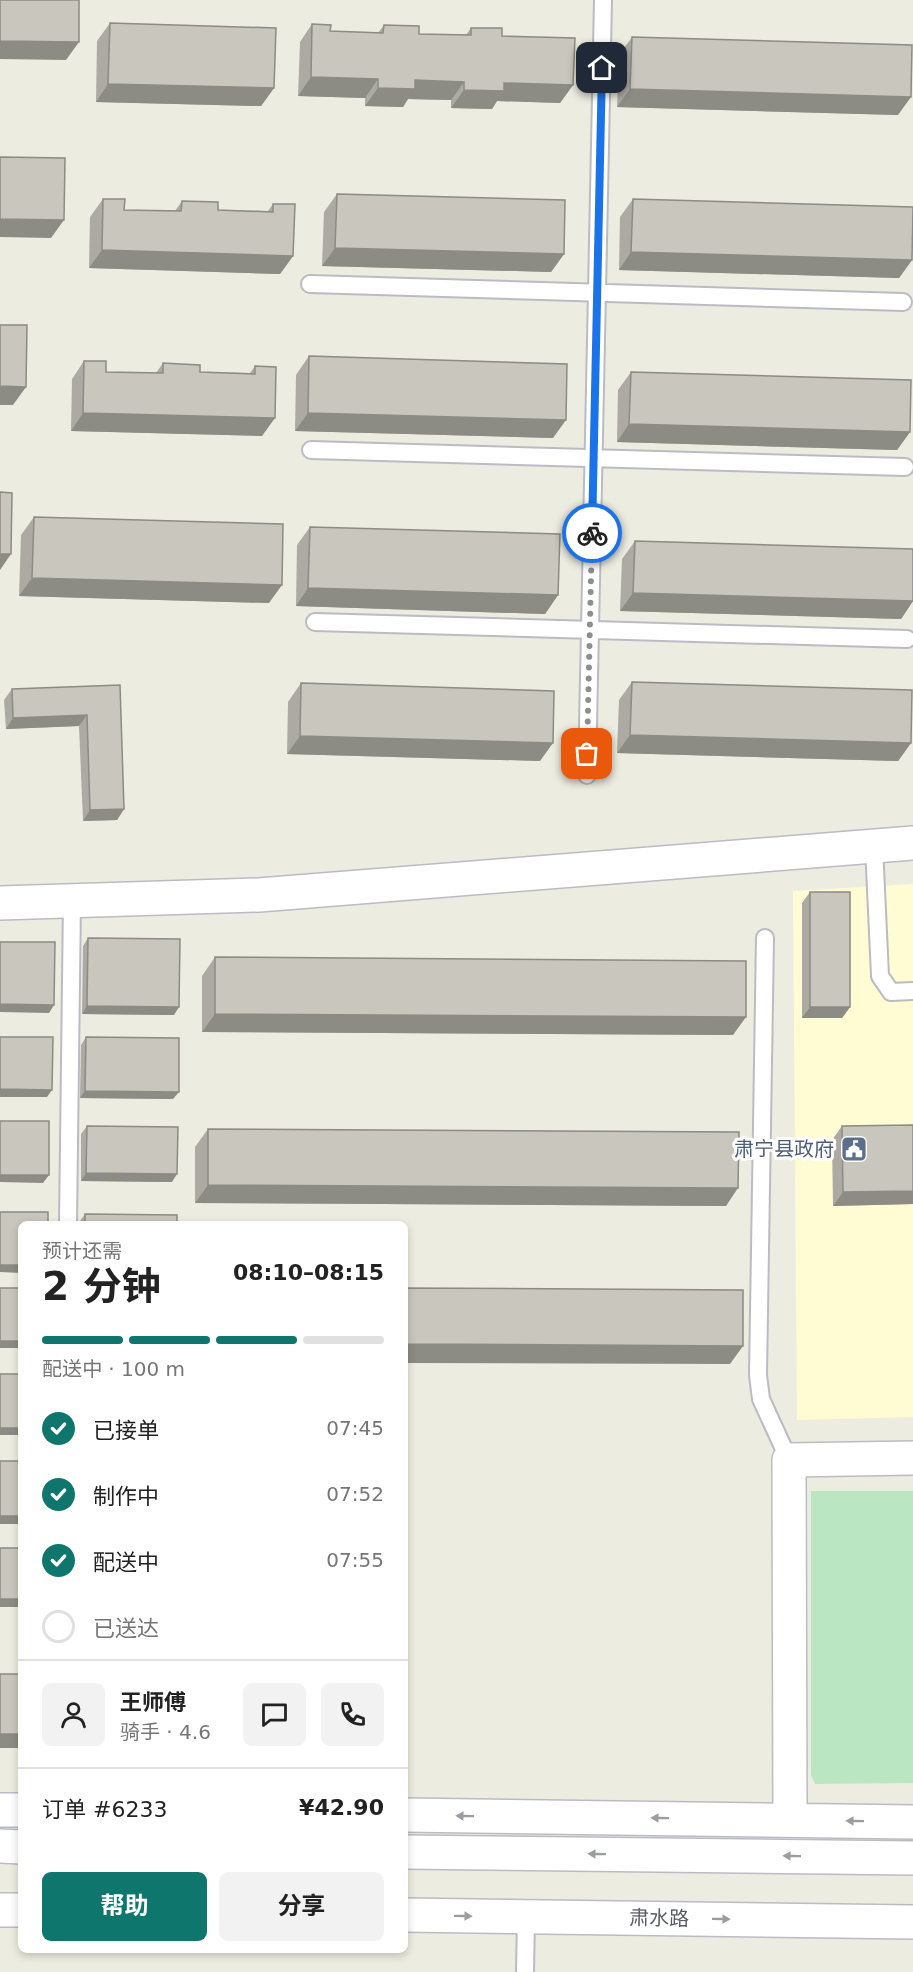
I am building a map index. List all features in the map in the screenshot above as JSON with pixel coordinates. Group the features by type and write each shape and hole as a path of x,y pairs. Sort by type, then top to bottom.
{"street":[{"path":"0,903 259,895 913,843"},
{"path":"789,1820 789,1460 913,1458"},
{"path":"0,1810 18,1810"},
{"path":"408,1815 913,1822"},
{"path":"0,1846 18,1847"},
{"path":"408,1852 913,1858"},
{"path":"0,1910 18,1911"},
{"name":"肃水路","path":"408,1915 913,1922"}],"lane":[{"path":"587,775 603,0"},
{"path":"310,284 903,302"},
{"path":"311,450 905,467"},
{"path":"315,622 907,639"},
{"path":"874,846 880,976 891,992 913,991"},
{"path":"68,1221 72,901"},
{"path":"765,938 758,1374 761,1399 789,1460"},
{"path":"525,1972 526,1917"}],"shaded area":[{"name":"肃宁县政府","path":"913,884 913,1417 797,1420 793,891"}],"green space":[{"path":"811,1491 913,1491 913,1783 815,1784 811,1775"}],"building":[{"path":"0,0 79,0 79,42 0,41"},
{"path":"110,23 276,28 274,88 108,84"},
{"path":"312,24 331,25 330,31 383,33 384,25 419,26 419,34 471,35 471,28 502,28 502,36 575,38 573,85 504,83 504,91 464,90 464,82 415,80 415,89 378,88 378,79 311,77"},
{"path":"632,37 912,45 911,97 630,89"},
{"path":"0,157 65,158 64,220 0,219"},
{"path":"337,194 565,200 564,254 335,248"},
{"path":"103,199 125,199 124,210 181,211 182,201 218,202 218,210 273,212 273,204 295,204 293,256 102,250"},
{"path":"633,199 913,207 912,260 631,252"},
{"path":"0,325 27,325 26,387 0,386"},
{"path":"309,356 567,364 566,420 308,413"},
{"path":"84,361 106,361 106,372 163,373 163,363 200,365 200,372 255,374 255,366 276,367 275,418 83,413"},
{"path":"631,372 911,380 910,432 629,424"},
{"path":"0,492 12,493 11,554 0,554"},
{"path":"34,517 283,524 282,585 32,578"},
{"path":"310,527 560,534 558,595 308,588"},
{"path":"635,541 913,549 913,601 633,593"},
{"path":"632,682 912,690 911,743 630,735"},
{"path":"301,683 554,691 553,743 300,736"},
{"path":"120,685 124,809 90,810 87,715 13,718 12,689"},
{"path":"810,892 850,892 850,1007 810,1007"},
{"path":"88,938 180,939 179,1007 87,1006"},
{"path":"0,942 55,942 54,1005 0,1004"},
{"path":"215,957 746,961 746,1017 215,1014"},
{"path":"0,1037 53,1037 52,1090 0,1089"},
{"path":"86,1037 179,1038 179,1092 85,1091"},
{"path":"0,1121 49,1121 49,1175 0,1175"},
{"path":"913,1125 913,1191 843,1192 842,1126"},
{"path":"87,1126 178,1127 177,1174 86,1173"},
{"path":"208,1129 739,1132 738,1188 208,1185"},
{"path":"0,1212 48,1212 48,1221 18,1221 18,1265 0,1265"},
{"path":"85,1214 177,1215 177,1221 85,1221"},
{"path":"0,1288 18,1288 18,1341 0,1341"},
{"path":"408,1288 743,1290 743,1346 408,1344"},
{"path":"0,1374 18,1374 18,1428 0,1428"},
{"path":"0,1461 18,1461 18,1516 0,1516"},
{"path":"0,1548 18,1548 18,1599 0,1599"},
{"path":"0,1674 18,1674 18,1734 0,1734"}],"way so far":[{"path":"587,754 592,533"}],"place":[{"name":"肃宁县政府","path":"854,1149"}],"route":[{"path":"592,533 602,68"}]}
